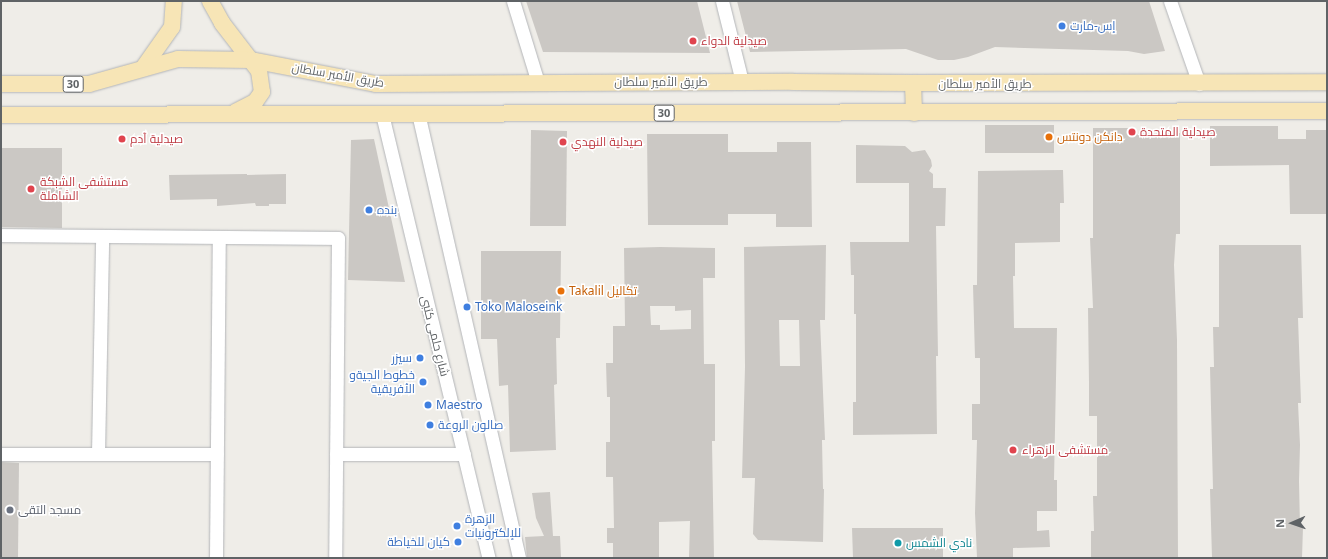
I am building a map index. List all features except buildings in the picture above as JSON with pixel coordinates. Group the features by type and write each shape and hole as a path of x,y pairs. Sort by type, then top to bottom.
{"main road":[{"path":"143,68 172,27 174,1"},
{"path":"210,1 222,23 259,71 262,92 255,102 232,114"},
{"name":"طريق الأمير سلطان","path":"1,84 89,84 178,59 252,60 376,84 742,82 913,84 1198,84 1327,82"},
{"path":"913,84 914,113"},
{"name":"30","path":"1,115 1327,111"}],"street":[{"path":"513,1 538,83"},
{"path":"722,1 742,82"},
{"path":"1170,1 1198,84"},
{"path":"418,113 519,558"},
{"name":"شارع حلمى كتبى","path":"382,114 489,558"},
{"path":"1,235 338,238 335,558"},
{"path":"98,454 102,236"},
{"path":"216,558 219,237"},
{"path":"1,454 217,454"},
{"path":"336,454 464,454"}],"place":[{"name":"إس-مارت","path":"1062,26"},
{"name":"صيدلية الدواء","path":"693,41"},
{"name":"صيدلية المتحدة","path":"1132,132"},
{"name":"دانكن دونتس","path":"1049,137"},
{"name":"صيدلية آدم","path":"122,139"},
{"name":"صيدلية النهدي","path":"563,142"},
{"name":"مستشفى الشبكة الشاملة","path":"31,189"},
{"name":"بنده","path":"369,210"},
{"name":"Takalil تكاليل","path":"561,291"},
{"name":"Toko Maloseink","path":"467,307"},
{"name":"سيزر","path":"420,358"},
{"name":"خطوط الجيةو الأفريقية","path":"423,382"},
{"name":"Maestro","path":"428,405"},
{"name":"صالون الروعة","path":"430,425"},
{"name":"مستشفى الزهراء","path":"1013,450"},
{"name":"مسجد التقى","path":"10,510"},
{"name":"الزهرة للإلكترونيات","path":"457,526"},
{"name":"كيان للخياطة","path":"458,542"},
{"name":"نادي الشمس","path":"898,543"}]}
